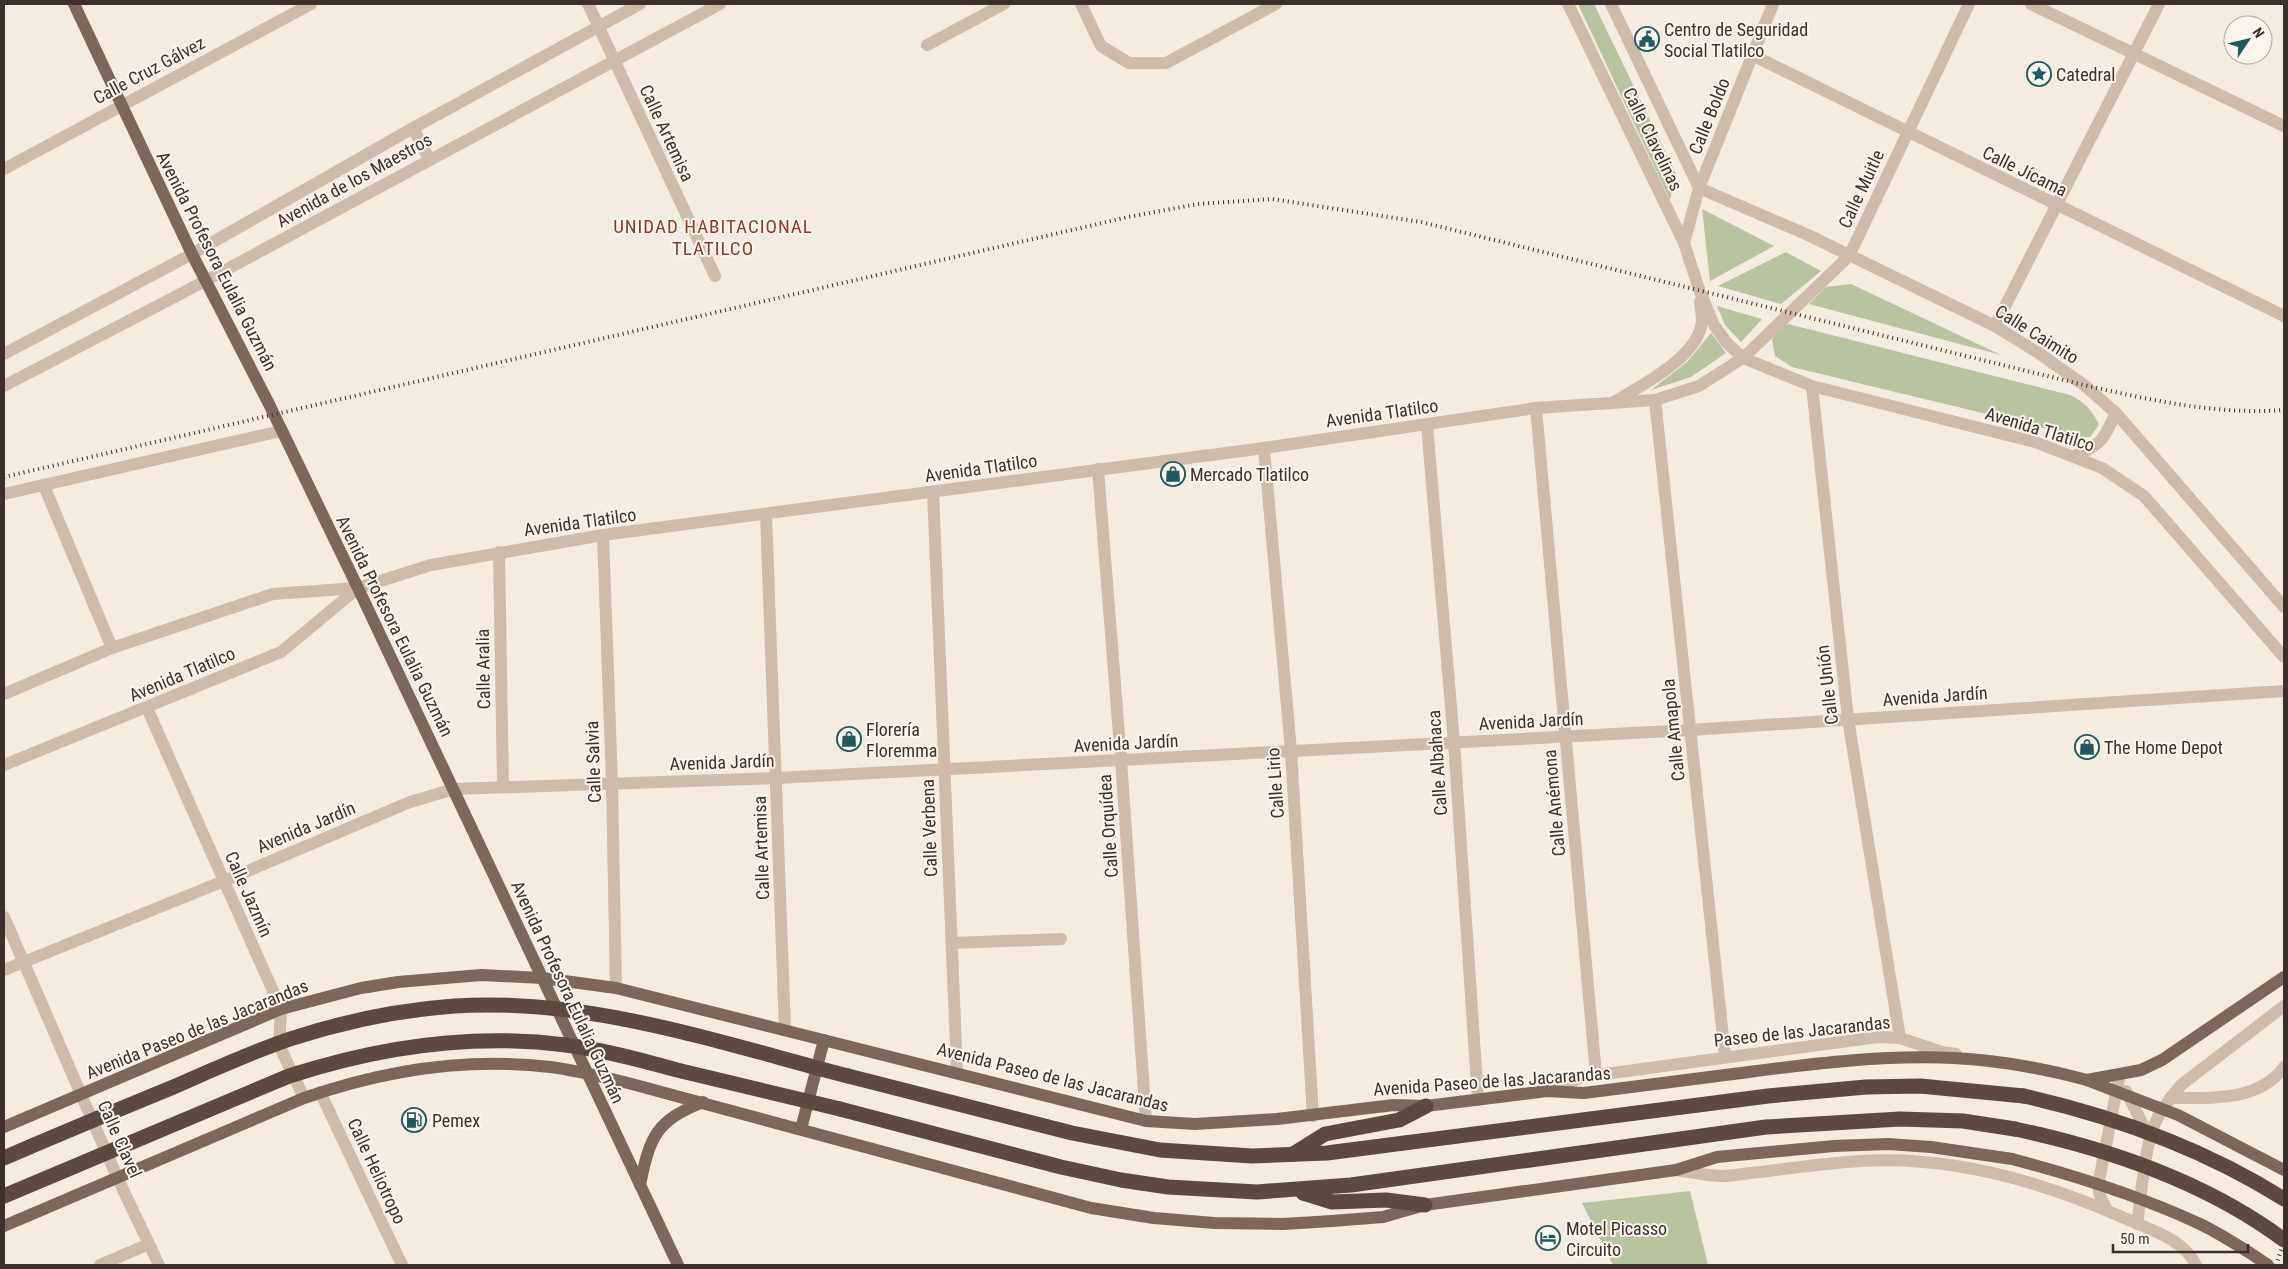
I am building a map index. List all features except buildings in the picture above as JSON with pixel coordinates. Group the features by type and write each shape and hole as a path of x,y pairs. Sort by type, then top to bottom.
{"highway":[{"path":"4,1158 290,1039 347,1023 409,1011 456,1006 548,1009 645,1023 1072,1133 1160,1150 1202,1155 1289,1156 1768,1096 1866,1087 1920,1086 2024,1096 2099,1115 2155,1134 2222,1163 2284,1200"},
{"path":"4,1196 289,1076 330,1063 422,1045 475,1040 567,1045 608,1053 840,1109 1061,1167 1121,1180 1168,1186 1257,1192 1297,1190 1766,1127 1900,1119 1963,1121 2052,1137 2139,1164 2188,1184 2233,1208 2284,1240"},
{"path":"1289,1156 1325,1134 1399,1120 1426,1106"},
{"path":"1297,1190 1332,1202 1386,1200 1425,1206"}],"main road":[{"name":"Avenida Profesora Eulalia Guzmán","path":"74,4 120,105 205,281 270,406 358,588 678,1265"},
{"name":"Avenida Paseo de las Jacarandas","path":"4,1127 281,1009 361,988 398,982 481,975 542,978 616,988 1146,1120 1195,1124 1313,1116 1394,1104 1426,1106 1547,1091 1584,1093 1811,1064 1886,1058 1952,1058 2000,1062 2042,1068 2087,1080 2178,1114 2284,1170"},
{"path":"2087,1080 2128,1073 2162,1060 2284,977"},
{"path":"801,1129 824,1040"},
{"path":"4,1226 320,1092 396,1072 468,1063 552,1067 588,1074 703,1102 1092,1208 1154,1218 1214,1223 1283,1224 1383,1217 1425,1206 1676,1170 1717,1157 1834,1146 1888,1144 1931,1147 2012,1159 2076,1176 2161,1207 2202,1225 2268,1265"},
{"path":"640,1185 645,1159 658,1131 667,1120 678,1112 703,1102"}],"street":[{"name":"Calle Cruz Gálvez","path":"4,169 311,4"},
{"name":"Calle Artemisa","path":"588,4 715,276"},
{"name":"Avenida de los Maestros","path":"4,354 192,254 413,128 640,4"},
{"name":"Avenida de los Maestros","path":"4,386 205,281 720,4"},
{"path":"927,45 1004,4"},
{"path":"1081,4 1101,46 1130,63 1166,64 1276,4"},
{"name":"Calle Clavelinas","path":"1568,4 1684,243 1700,292"},
{"name":"Calle Clavelinas","path":"1611,4 1699,188"},
{"name":"Calle Boldo","path":"1684,243 1699,188 1773,4"},
{"name":"Calle Muitle","path":"1743,358 1849,256 1969,4"},
{"path":"2031,4 2284,126"},
{"path":"1995,326 2159,4"},
{"name":"Calle Jícama","path":"1752,56 1906,133 2284,316"},
{"path":"413,128 429,159"},
{"name":"Calle Caimito","path":"1699,188 1849,256 1995,326 2040,354 2084,385 2116,413 2284,607"},
{"name":"Avenida Tlatilco","path":"1700,292 1714,325 1726,342 1743,358 1812,386 2036,442 2102,468 2144,496 2284,657"},
{"name":"Avenida Tlatilco","path":"1613,403 1661,374 1688,350 1699,332 1702,321 1700,292"},
{"name":"Avenida Tlatilco","path":"4,694 112,648 273,594 358,588 431,565 603,535 1264,448 1536,408 1655,400 1699,386 1743,358"},
{"name":"Calle Unión","path":"1812,386 1848,719 1900,1038"},
{"name":"Calle Amapola","path":"1655,400 1725,1056"},
{"name":"Calle Anémona","path":"1536,408 1596,1075"},
{"path":"2075,456 2097,446 2108,432 2116,413"},
{"name":"Calle Albahaca","path":"1427,425 1454,742 1478,1100"},
{"path":"4,494 281,431"},
{"name":"Calle Lirio","path":"1264,448 1291,751 1313,1116"},
{"name":"Calle Orquídea","path":"1098,469 1121,760 1146,1120"},
{"path":"44,486 112,648"},
{"name":"Calle Verbena","path":"933,492 957,1072"},
{"name":"Calle Artemisa","path":"766,515 785,1030"},
{"name":"Calle Salvia","path":"603,535 612,783 616,988"},
{"name":"Calle Aralia","path":"499,552 503,786"},
{"name":"Avenida Tlatilco","path":"4,765 281,652 358,588"},
{"name":"Avenida Jardín","path":"4,970 410,802 454,789 944,770 1690,730 2284,691"},
{"name":"Calle Jazmín","path":"147,708 281,1009 279,1045 304,1098"},
{"name":"Calle Clavel","path":"4,917 117,1177 159,1265"},
{"path":"952,943 1061,939"},
{"path":"2119,1078 2139,1074 2284,973"},
{"path":"2137,1224 2150,1140 2157,1117 2181,1086 2284,1006"},
{"name":"Paseo de las Jacarandas","path":"1547,1091 1583,1076 1878,1037 1900,1038 1942,1052 2119,1078"},
{"path":"2170,1098 2230,1096 2265,1084 2279,1074 2284,1067"},
{"path":"2119,1078 2150,1140"},
{"path":"2107,1210 2100,1196 2098,1186 2119,1078"},
{"name":"Calle Heliotropo","path":"320,1092 402,1265"},
{"path":"1676,1170 1722,1176 1860,1161 1919,1162 2000,1175 2076,1198 2107,1210 2177,1243 2188,1251 2196,1265"},
{"path":"100,1265 149,1244"}],"green space":[{"path":"1578,4 1594,4 1676,174 1670,200"},
{"path":"1702,209 1774,246 1710,281"},
{"path":"1786,252 1821,271 1781,304 1718,286"},
{"path":"1851,284 2001,355 1809,304 1826,287"},
{"path":"1717,306 1762,319 1741,342 1725,325"},
{"path":"1788,324 2070,395 2088,407 2099,425 2090,437 2081,437 1792,367 1775,356 1772,340 1778,330"},
{"path":"1711,333 1726,353 1691,377 1651,390 1687,362"},
{"path":"1690,1191 1708,1265 1613,1265 1582,1203"}],"railway":[{"path":"4,477 1128,217 1198,204 1272,199 1421,222 2134,396 2208,408 2259,411 2284,410"},
{"path":"2276,1265 2284,1242"}],"place":[{"name":"Centro de Seguridad Social Tlatilco","path":"1647,39"},
{"name":"Catedral","path":"2039,74"},
{"name":"Mercado Tlatilco","path":"1173,474"},
{"name":"Florería Floremma","path":"849,739"},
{"name":"The Home Depot","path":"2087,747"},
{"name":"Pemex","path":"414,1120"},
{"name":"Motel Picasso Circuito","path":"1548,1238"}],"district":[{"name":"UNIDAD HABITACIONAL TLATILCO","path":"713,237"}]}
